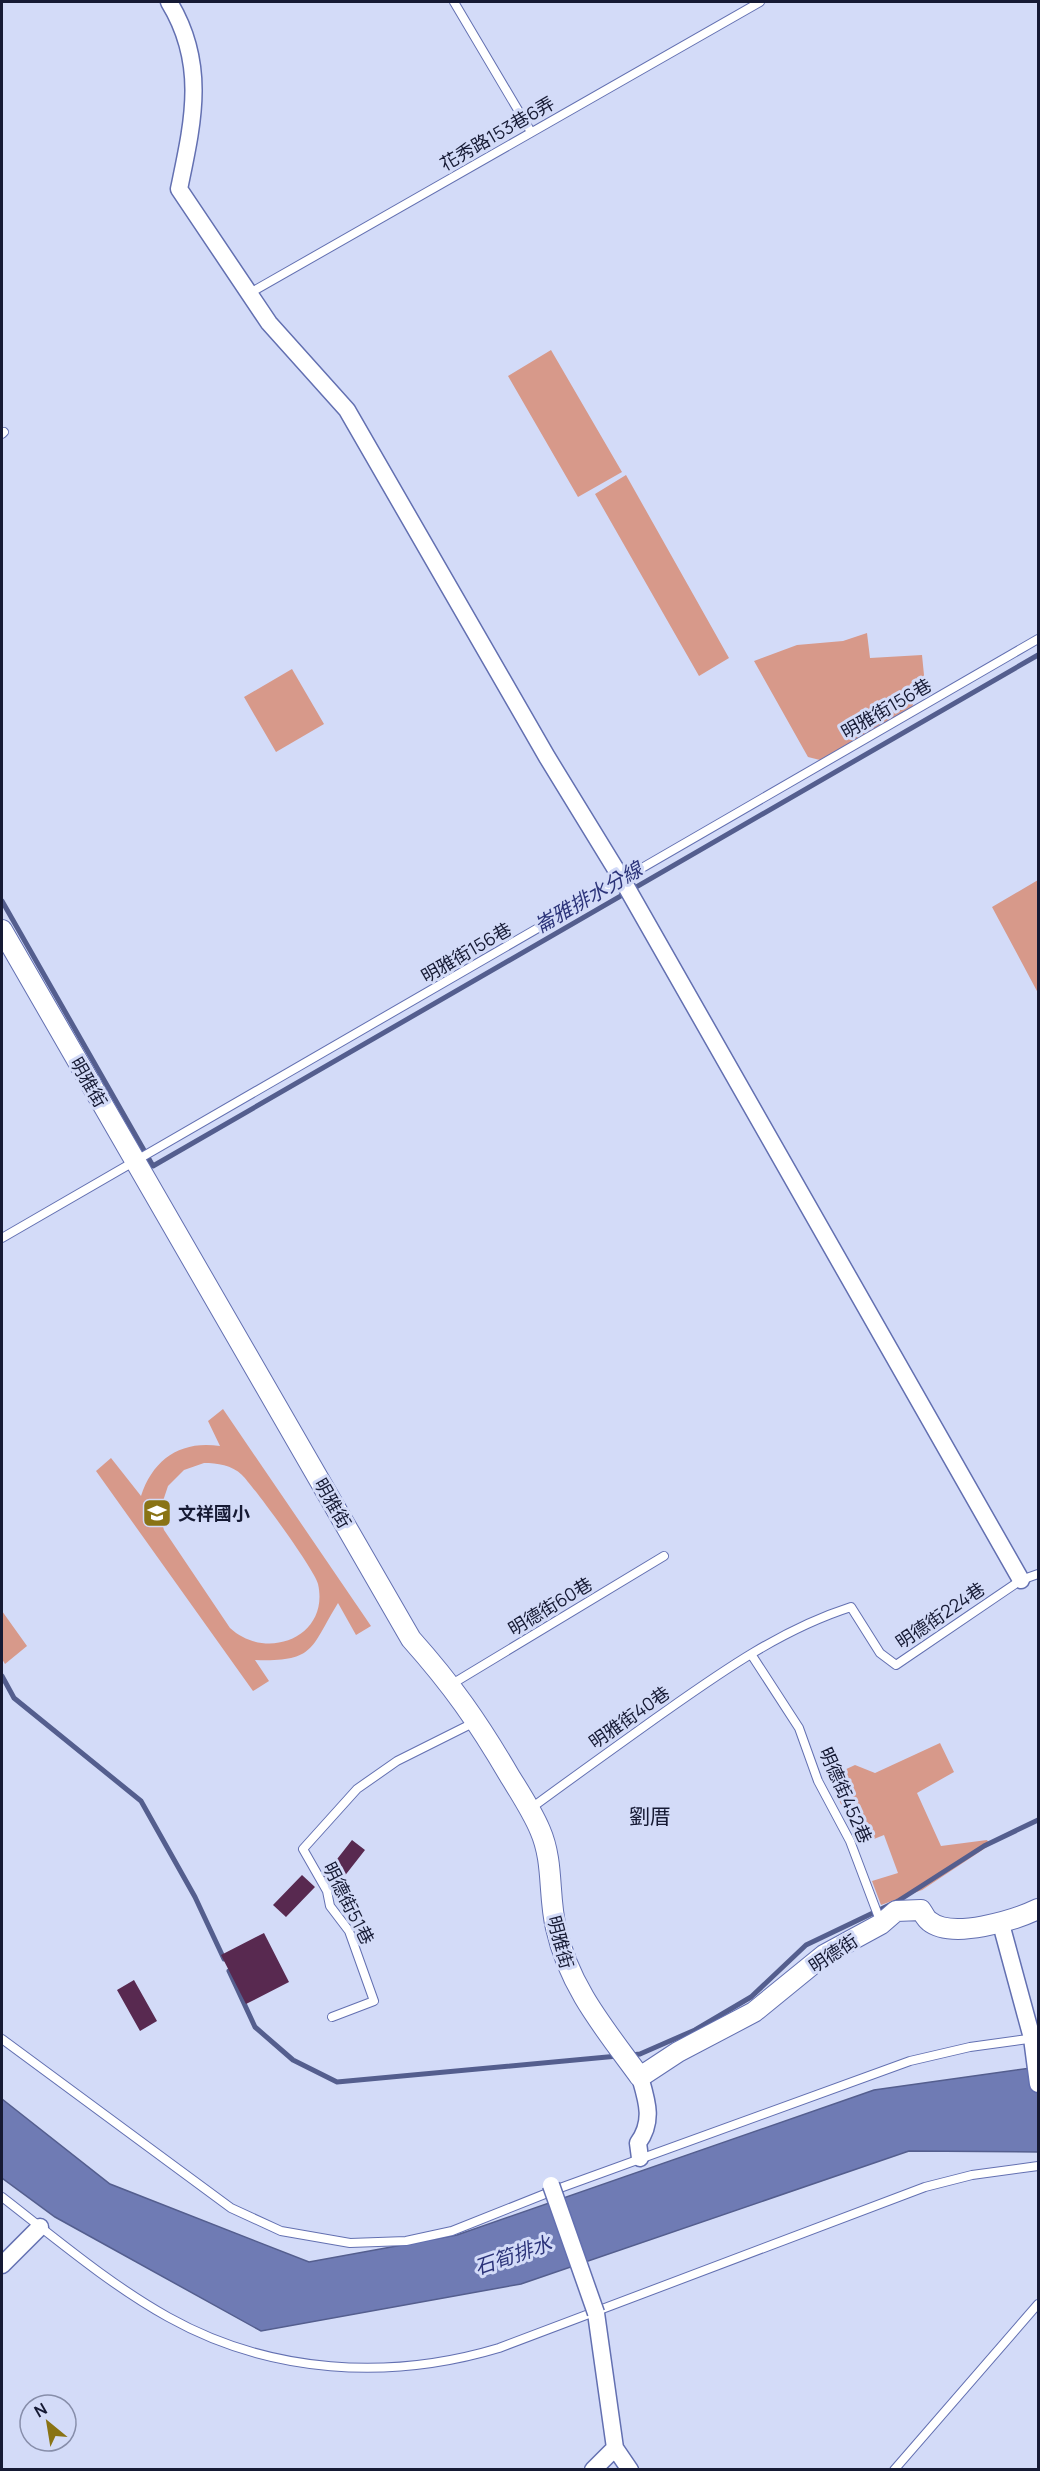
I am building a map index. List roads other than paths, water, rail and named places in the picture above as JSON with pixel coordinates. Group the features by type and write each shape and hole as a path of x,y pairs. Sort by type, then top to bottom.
{"street":[{"path":"169,2 183,24 195,73 189,140 179,189 269,323 347,411 547,757 623,881 1021,1580"},
{"name":"明雅街","path":"2,930 411,1639 452,1684 477,1721 529,1809 548,1851 554,1919 570,1975 640,2077"},
{"name":"明德街","path":"640,2077 678,2052 754,2012 824,1955 881,1924 896,1911 921,1910 929,1922 947,1928 1001,1924 1038,1909"},
{"path":"1001,1924 1035,2038 1038,2084"},
{"path":"640,2077 649,2113 645,2131 638,2143 640,2158"},
{"path":"551,2185 596,2313 615,2448 630,2469"},
{"path":"2,2265 40,2227"},
{"path":"593,2469 615,2448"}],"lane":[{"path":"454,2 531,132"},
{"name":"花秀路153巷6弄","path":"250,293 760,2"},
{"name":"明雅街156巷","path":"2,1238 1038,639"},
{"name":"明德街60巷","path":"452,1684 664,1556"},
{"name":"明德街224巷","path":"751,1654 824,1616 851,1607 880,1653 896,1665 1021,1580 1038,1574"},
{"name":"明雅街40巷","path":"529,1809 695,1690 751,1654"},
{"name":"明德街452巷","path":"751,1654 800,1728 818,1781 850,1841 881,1924"},
{"name":"明德街51巷","path":"332,2017 374,2001 349,1931 330,1906 327,1891 303,1849 357,1788 397,1761 477,1721"},
{"path":"2,2039 231,2208 261,2223 302,2236 378,2243 429,2237 475,2223 640,2158 910,2061 970,2047 1035,2038"},
{"path":"2,2197 139,2299 183,2325 245,2350 309,2364 378,2369 439,2363 500,2348 925,2187 972,2175 1038,2166"},
{"path":"894,2469 1038,2304"}],"water":[{"name":"石筍排水","path":"1038,2067 1038,2152 909,2151 521,2284 261,2331 55,2217 2,2178 2,2099 110,2184 309,2262 457,2235 874,2090"}],"waterway":[{"name":"崙雅排水分線","path":"2,901 153,1166 1038,655"},
{"path":"2,1676 14,1698 141,1801 195,1897 224,1959"},
{"path":"631,2055 640,2054 695,2030 751,1997 806,1945 898,1901 984,1846 1038,1820"},
{"path":"229,1971 255,2027 293,2060 337,2082 618,2056"}],"place":[{"name":"文祥國小","path":"157,1513"}],"district":[{"name":"劉厝","path":"650,1816"}]}
